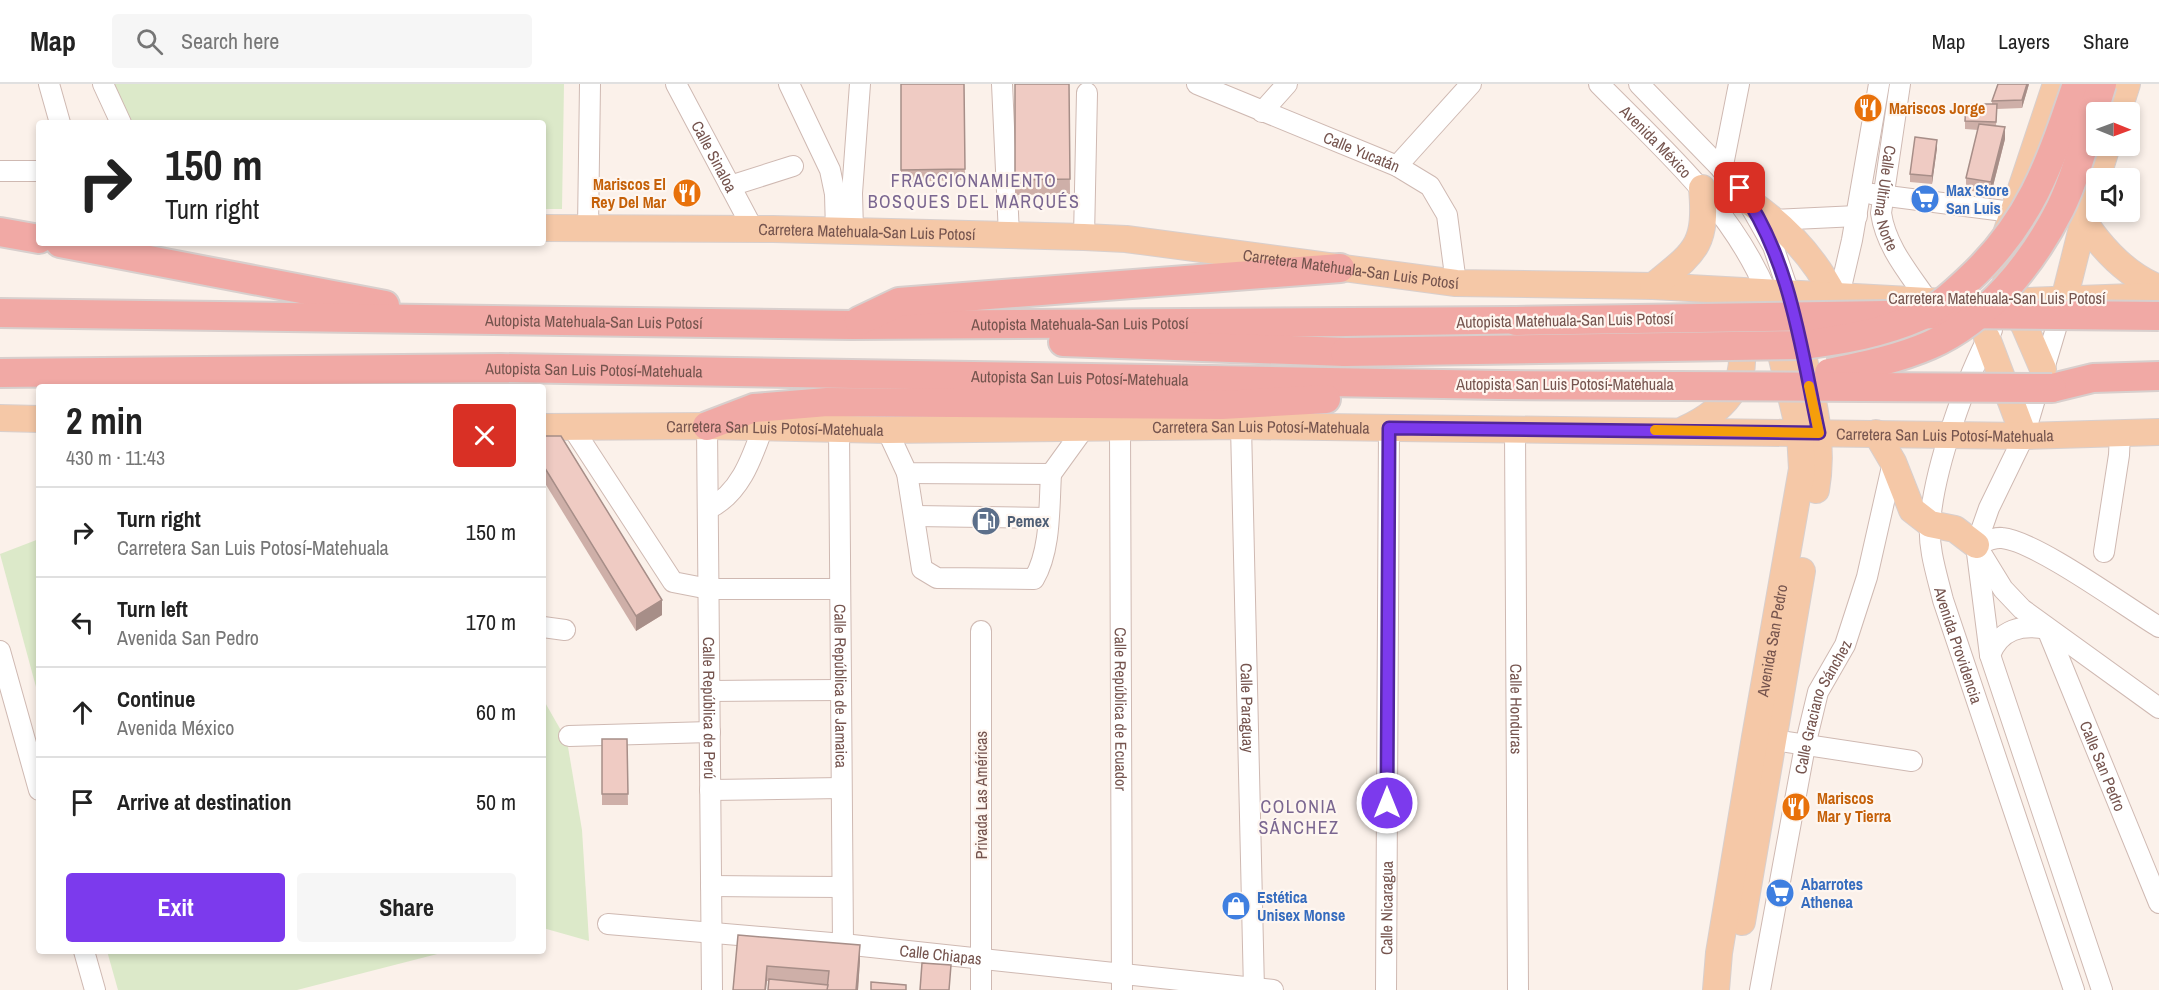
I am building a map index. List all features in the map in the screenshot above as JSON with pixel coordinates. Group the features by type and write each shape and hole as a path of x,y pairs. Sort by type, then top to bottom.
{"highway":[{"path":"1212,335 1345,352 1765,346 1837,340 1884,329 1922,315 1954,293 2014,231 2031,203 2052,156 2077,84"},
{"path":"1777,384 1899,357 1931,345 1976,317 2019,272 2043,239 2061,207 2102,84"},
{"path":"0,230 36,238"},
{"path":"76,246 461,320"},
{"path":"864,325 899,302 1340,268"},
{"path":"1937,306 2159,304"},
{"name":"Autopista Matehuala-San Luis Potosí","path":"0,313 864,325 936,338 1212,335 1937,306 2159,316"},
{"name":"Autopista San Luis Potosí-Matehuala","path":"0,373 501,368 1216,393 1263,404 1501,385 1777,384 2047,378 2159,388"},
{"path":"35,372 87,384"},
{"path":"2047,378 2159,376"},
{"path":"707,426 754,408 827,402 1216,393"}],"main road":[{"path":"2047,378 2024,325 2007,302 2004,237 2056,84"},
{"path":"2089,84 2109,87 2120,84"},
{"path":"2121,102 2127,84"},
{"path":"2035,141 2084,220 2110,254 2147,283 2159,288"},
{"path":"2064,300 2084,220 2104,156"},
{"path":"1653,286 1679,265 1699,243 1705,218 1702,188"},
{"path":"1751,203 1775,220 1818,264 1837,296"},
{"path":"0,230 36,228"},
{"name":"Carretera Matehuala-San Luis Potosí","path":"546,228 753,229 1126,239 1456,283 1653,286 1837,296 1937,306 2159,296"},
{"path":"1937,306 2004,237"},
{"path":"1682,430 1705,420 1724,406 1737,386 1742,362 1740,338 1730,316 1713,299 1694,288"},
{"name":"Avenida San Pedro","path":"1733,990 1764,738 1810,433 1778,293"},
{"path":"1987,338 2024,436"},
{"path":"0,418 36,419"},
{"name":"Carretera San Luis Potosí-Matehuala","path":"546,427 707,426 887,430 1241,426 2024,436 2159,432"},
{"path":"1876,433 1893,462 1912,510 1930,524 1955,529 1976,545"},
{"name":"Avenida San Pedro","path":"1716,990 1719,953 1764,738"}],"street":[{"path":"48,84 59,120"},
{"path":"103,84 120,120"},
{"path":"588,228 590,84"},
{"name":"Calle Sinaloa","path":"676,84 753,229"},
{"path":"789,84 830,170 844,231"},
{"path":"844,231 852,193 860,84"},
{"path":"1002,84 1009,235"},
{"name":"Calle Yucatán","path":"1197,84 1397,166 1430,186 1447,215 1456,283"},
{"path":"1221,84 1240,103"},
{"path":"1262,112 1287,84"},
{"path":"1397,166 1471,84"},
{"name":"Avenida México","path":"1599,84 1702,188 1778,293"},
{"name":"Avenida México","path":"1639,84 1751,203 1773,246 1778,293"},
{"path":"1722,170 1739,84"},
{"name":"Calle Última Norte","path":"1837,296 1857,216 1879,84"},
{"name":"Calle Última Norte","path":"1900,84 1881,213 1884,229 1892,248 1937,306"},
{"path":"1084,237 1087,93"},
{"path":"730,186 793,166"},
{"path":"0,171 36,171"},
{"path":"1861,193 2012,212"},
{"path":"1775,220 1857,216"},
{"name":"Avenida Providencia","path":"2064,300 2047,378 2024,436 1989,508 1976,545 1990,655 2102,990"},
{"name":"Avenida Providencia","path":"2007,302 1974,366 1950,435 1930,524 1932,554 1943,600 2074,990"},
{"path":"572,426 668,578 673,582 709,589 840,589"},
{"name":"Calle República de Perú","path":"707,426 712,990"},
{"name":"Calle Paraguay","path":"1241,426 1260,989"},
{"path":"708,508 723,502 736,486 753,455 763,427"},
{"path":"887,430 908,473 922,569 937,578 1034,579 1041,568 1051,474 1085,427"},
{"name":"Calle República de Ecuador","path":"1120,427 1122,982"},
{"name":"Calle República de Jamaica","path":"839,428 843,944"},
{"name":"Calle Nicaragua","path":"1386,990 1389,428"},
{"name":"Calle Honduras","path":"1515,429 1518,990"},
{"path":"2104,552 2119,455 2120,433"},
{"name":"Calle Graciano Sánchez","path":"1760,990 1805,746 1818,692 1845,645 1867,577 1893,462"},
{"path":"908,473 1051,474"},
{"path":"915,516 1048,518"},
{"path":"1976,545 1990,539 2003,538 2029,546 2159,627"},
{"name":"Calle San Pedro","path":"1976,545 2003,589 2022,609 2159,708"},
{"path":"1990,655 1995,643 2015,628 2031,626 2047,629"},
{"path":"546,627 565,630"},
{"name":"Calle San Pedro","path":"2047,629 2159,903"},
{"name":"Privada Las Américas","path":"981,631 981,990"},
{"path":"0,651 36,779"},
{"path":"710,691 841,690"},
{"path":"1987,726 2012,717"},
{"path":"569,736 710,732"},
{"path":"1764,738 1912,761"},
{"path":"710,789 842,788"},
{"path":"711,886 842,887"},
{"name":"Calle Chiapas","path":"608,924 711,931 980,959 1122,982 1260,989"},
{"path":"85,954 95,990"}],"green space":[{"path":"114,84 564,84 562,209 546,209 546,120 131,120"},
{"path":"36,540 36,687 0,554"},
{"path":"546,704 567,741 582,830 589,941 546,929"},
{"path":"108,954 437,954 297,990 118,990"}],"building":[{"path":"901,84 964,84 965,169 901,170"},
{"path":"1015,84 1069,84 1070,179 1015,180"},
{"path":"1998,84 2027,84 2022,100 1992,101"},
{"path":"1966,104 1997,104 1996,122 1965,121"},
{"path":"1979,124 2005,127 1991,182 1966,178"},
{"path":"1915,137 1937,140 1932,176 1910,174"},
{"path":"546,436 561,436 662,600 636,616 546,470"},
{"path":"602,739 627,739 628,794 602,794"},
{"path":"738,935 860,945 856,990 827,990 829,971 767,966 765,990 733,990"},
{"path":"922,963 951,965 949,990 920,990"},
{"path":"769,979 828,985 827,990 768,990"},
{"path":"871,982 906,985 906,990 871,990"}],"slow traffic":[{"path":"1655,430 1819,433 1809,386"}],"place":[{"name":"Mariscos Jorge","path":"1868,108"},
{"name":"Mariscos El Rey Del Mar","path":"687,193"},
{"name":"Max Store San Luis","path":"1925,199"},
{"name":"Pemex","path":"986,521"},
{"name":"Mariscos Mar y Tierra","path":"1796,807"},
{"name":"Abarrotes Athenea","path":"1780,893"},
{"name":"Estética Unisex Monse","path":"1236,906"}],"district":[{"name":"FRACCIONAMIENTO BOSQUES DEL MARQUÉS","path":"974,190"},
{"name":"COLONIA SÁNCHEZ","path":"1299,816"}],"route":[{"path":"1387,803 1389,428 1819,433 1781,269 1762,222 1740,188"}]}
